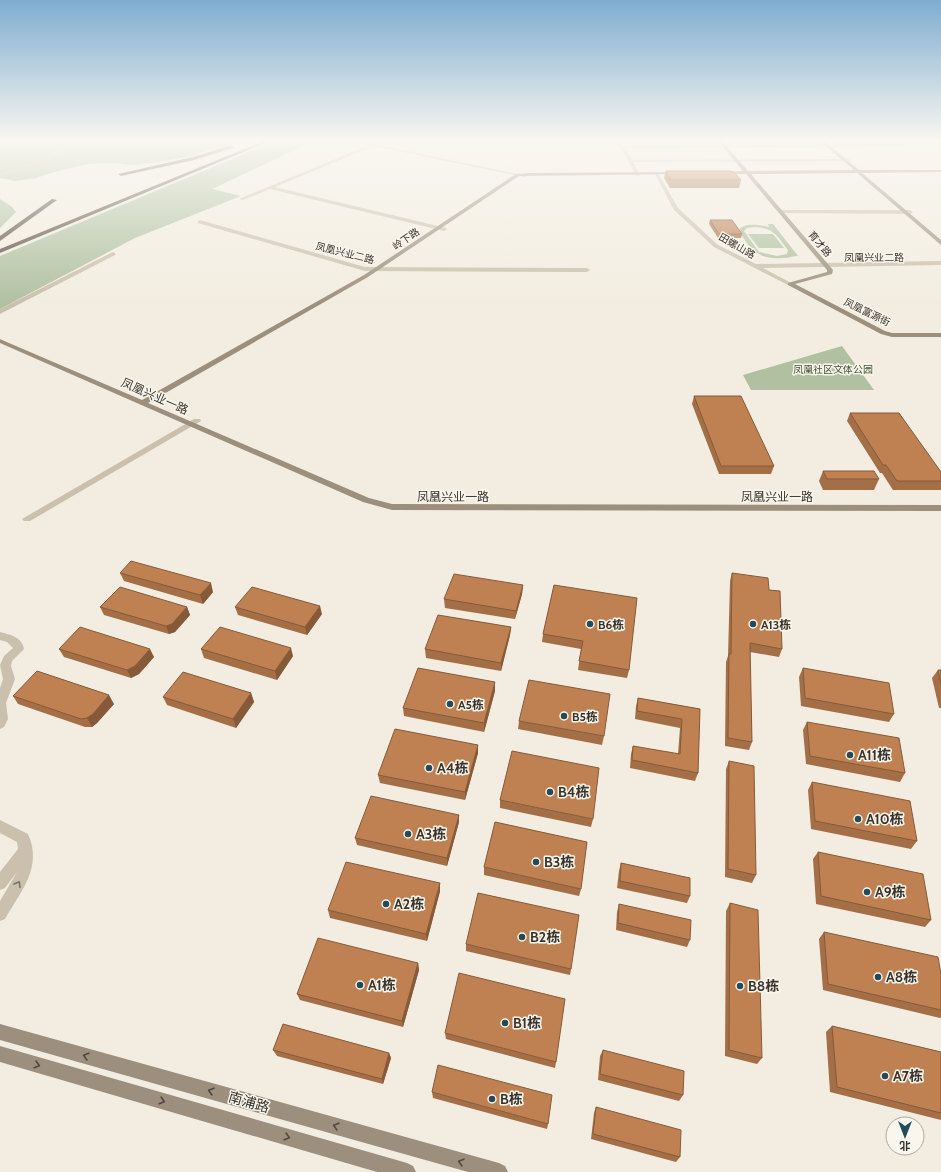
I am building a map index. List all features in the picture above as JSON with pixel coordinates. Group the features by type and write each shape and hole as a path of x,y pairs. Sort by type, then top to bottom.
{"highway":[{"path":"0,246 123,196"},
{"path":"0,252 135,196"},
{"path":"0,239 54,200"}],"street":[{"path":"241,199 249,196"},
{"path":"306,196 442,228"},
{"name":"岭下路","path":"148,403 376,270 492,196"},
{"name":"田螺山路","path":"669,196 676,209 716,246 790,284"},
{"name":"育才路","path":"768,196 830,271 828,274 790,284"},
{"path":"889,196 941,238"},
{"path":"782,212 908,212 941,243"},
{"name":"凤凰兴业二路","path":"200,222 361,268 376,270 587,270"},
{"name":"岭下路","path":"148,403 383,270 442,228"},
{"path":"0,312 113,254"},
{"name":"凤凰兴业二路","path":"754,266 941,264"},
{"name":"凤凰富源街","path":"790,284 883,332 892,334 941,335"},
{"name":"凤凰兴业一路","path":"0,335 148,403"},
{"name":"凤凰兴业一路","path":"0,341 148,403 366,500 392,507 941,508"},
{"path":"27,519 194,423"},
{"name":"凤凰兴业一路","path":"194,423 371,496 390,500 941,501"},
{"path":"0,636 11,639 18,644 19,649 8,659 5,666 9,679 0,703 2,719 0,724"},
{"path":"0,826 23,838 24,852 27,862 23,876 0,914"},
{"path":"0,883 24,852"},
{"name":"南浦路","path":"0,1032 499,1172"},
{"name":"南浦路","path":"0,1054 407,1172"}],"green space":[{"path":"144,196 241,196 135,238 0,309 0,256"},
{"path":"0,199 12,207 16,212 0,228"},
{"path":"768,224 773,224 798,256 775,258 762,255 751,248 739,230 741,227 748,225 769,227","holes":["747,228 761,228 771,231 778,237 788,250 787,254 777,256 759,252 744,231"]},
{"path":"748,234 773,234 784,248 759,248"},
{"name":"凤凰社区文体公园","path":"842,346 874,390 751,390 743,375"}],"building":[{"path":"710,220 732,220 742,234 719,234"},
{"path":"694,396 741,396 774,466 721,466"},
{"path":"850,413 899,413 941,472 941,481 897,481 886,465 883,465"},
{"path":"823,471 874,471 879,479 827,479"},
{"path":"131,561 211,583 200,595 120,573"},
{"path":"732,573 768,578 769,590 780,591 782,649 750,643 752,742 728,738"},
{"path":"454,574 523,585 516,611 444,599"},
{"name":"B6栋","path":"554,585 637,598 629,670 579,661 583,641 543,634"},
{"path":"120,587 187,607 172,624 166,626 100,607"},
{"path":"252,587 320,606 305,627 235,607"},
{"path":"438,615 511,627 501,663 425,649"},
{"path":"80,627 150,649 135,666 127,670 59,649"},
{"path":"220,627 291,648 275,671 201,649"},
{"name":"A5栋","path":"418,668 495,682 484,723 403,708"},
{"path":"803,668 889,683 894,714 805,698"},
{"path":"938,670 941,670 941,684"},
{"path":"37,671 109,695 93,714 87,718 81,719 13,696"},
{"path":"183,672 251,693 233,719 163,697"},
{"name":"B5栋","path":"529,680 610,694 604,736 519,721"},
{"path":"638,698 700,709 698,773 632,760 633,746 680,754 682,719 637,711"},
{"name":"A11栋","path":"807,722 899,738 905,773 810,756"},
{"name":"A4栋","path":"395,729 478,745 465,792 378,775"},
{"name":"B4栋","path":"512,751 599,768 593,819 500,800"},
{"path":"729,761 754,766 756,875 728,869"},
{"name":"A10栋","path":"812,782 910,801 917,841 815,821"},
{"name":"A3栋","path":"371,796 459,815 447,858 355,838"},
{"name":"B3栋","path":"495,822 587,842 581,889 484,867"},
{"name":"A9栋","path":"818,852 923,874 931,920 821,896"},
{"name":"A2栋","path":"346,862 440,883 426,934 328,910"},
{"path":"621,863 690,878 690,896 620,881"},
{"name":"B2栋","path":"478,893 579,915 571,969 466,944"},
{"name":"B8栋","path":"730,903 758,910 762,1058 729,1050"},
{"path":"619,904 691,920 690,940 618,923"},
{"name":"A8栋","path":"824,932 938,957 941,974 941,1010 828,984"},
{"name":"A1栋","path":"318,938 418,963 402,1021 297,994"},
{"name":"B1栋","path":"459,973 565,999 556,1062 445,1033"},
{"path":"283,1024 389,1053 382,1079 273,1050"},
{"name":"A7栋","path":"832,1026 941,1052 941,1113 837,1087"},
{"path":"603,1050 684,1071 683,1095 600,1074"},
{"name":"B栋","path":"438,1065 552,1095 548,1124 432,1092"},
{"path":"596,1107 681,1130 680,1157 593,1134"}],"place":[{"name":"B6栋","path":"590,624"},
{"name":"A13栋","path":"753,624"},
{"name":"A5栋","path":"450,704"},
{"name":"B5栋","path":"564,716"},
{"name":"A11栋","path":"850,755"},
{"name":"A4栋","path":"429,768"},
{"name":"B4栋","path":"550,792"},
{"name":"A10栋","path":"858,819"},
{"name":"A3栋","path":"408,834"},
{"name":"B3栋","path":"536,862"},
{"name":"A9栋","path":"867,892"},
{"name":"A2栋","path":"386,904"},
{"name":"B2栋","path":"522,937"},
{"name":"A8栋","path":"878,977"},
{"name":"A1栋","path":"360,985"},
{"name":"B8栋","path":"740,986"},
{"name":"B1栋","path":"505,1023"},
{"name":"A7栋","path":"885,1076"},
{"name":"B栋","path":"492,1099"}]}
